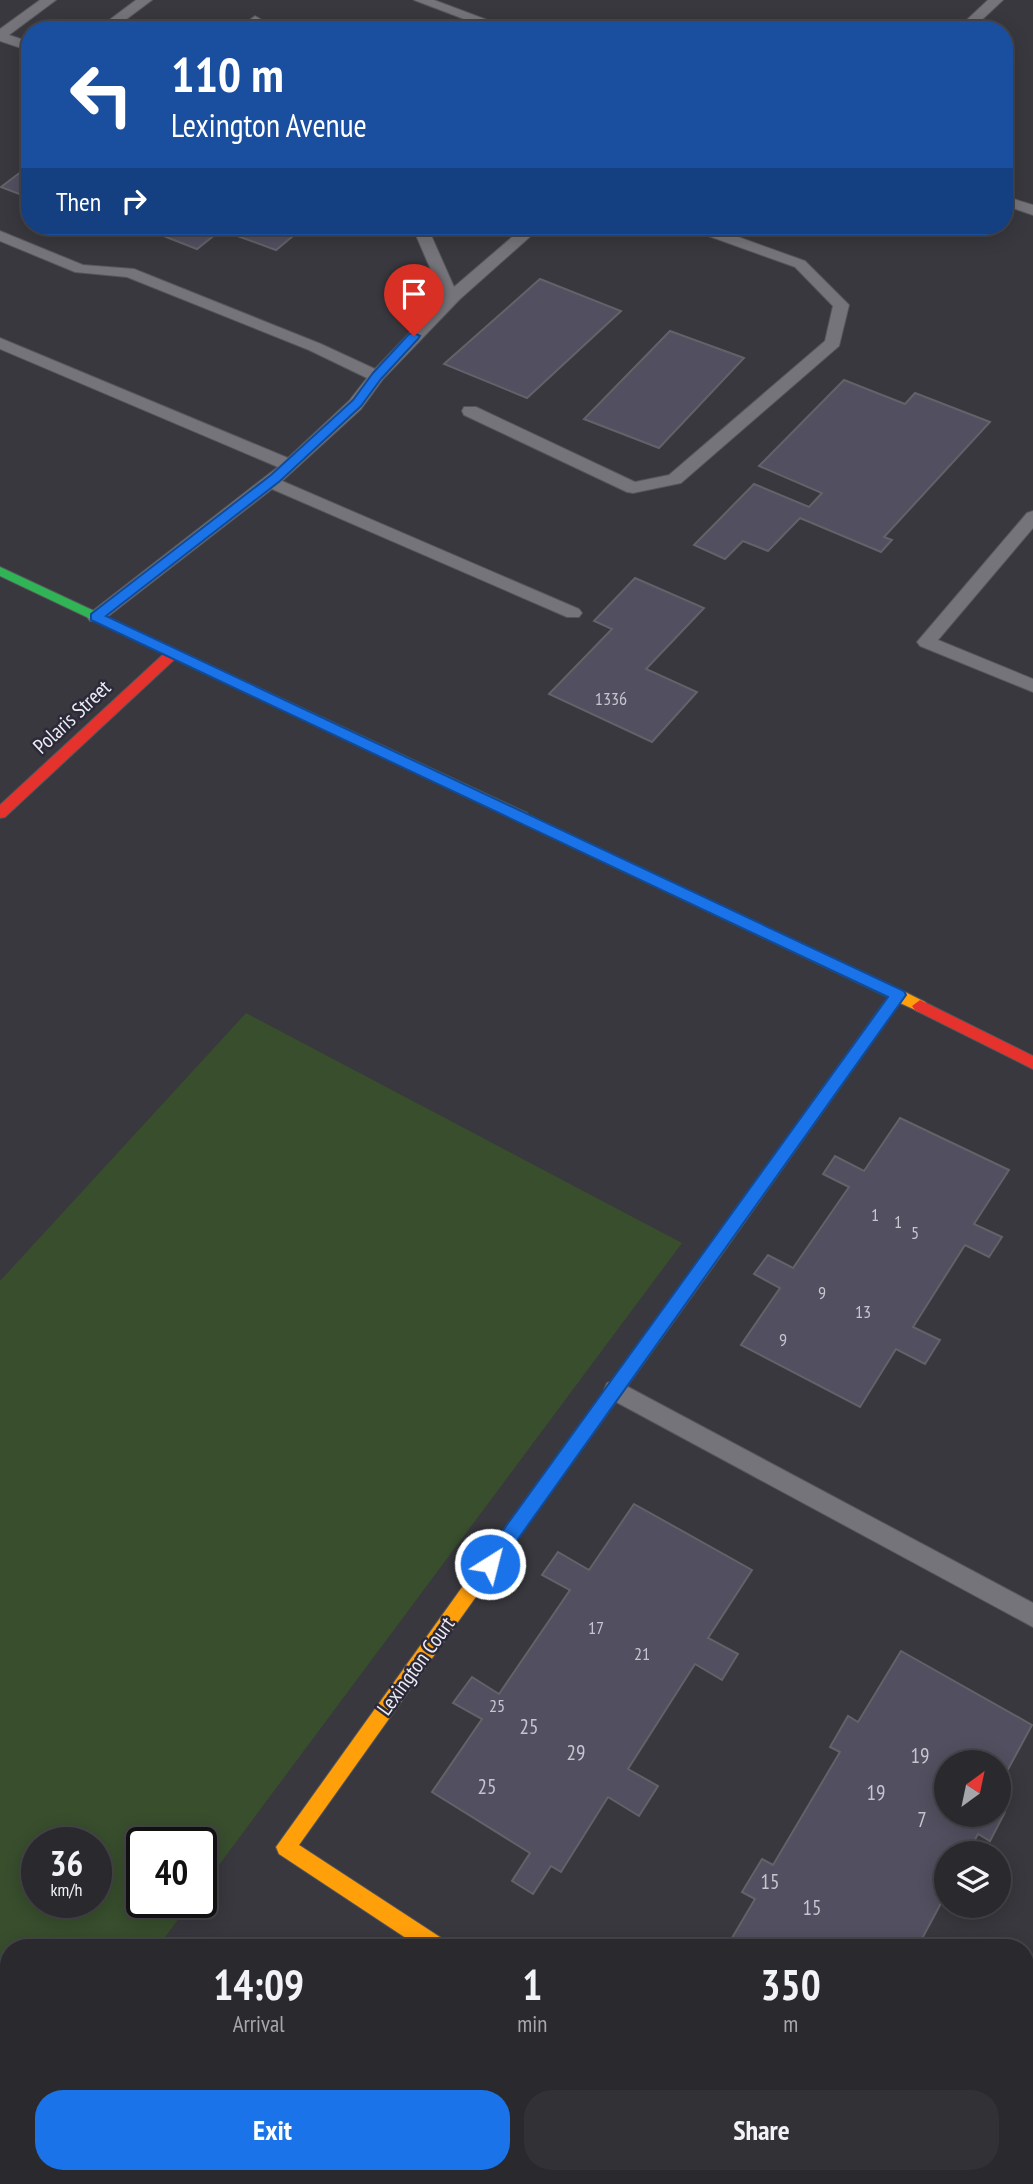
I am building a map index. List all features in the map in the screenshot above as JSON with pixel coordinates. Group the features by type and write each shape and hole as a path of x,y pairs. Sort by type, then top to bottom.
{"street":[{"path":"0,571 898,995 1033,1063"},
{"name":"Polaris Street","path":"0,813 173,653"},
{"name":"Lexington Court","path":"425,1939 286,1847 898,995"}],"lane":[{"path":"21,44 0,36 50,0"},
{"path":"116,21 145,0"},
{"path":"421,0 482,21"},
{"path":"973,21 996,0"},
{"path":"1013,203 1033,210"},
{"path":"423,235 450,297"},
{"path":"96,617 289,465 357,403 377,376 450,297 522,235"},
{"path":"470,411 633,488 675,479 833,343 841,305 800,264 719,235"},
{"path":"0,236 80,269 129,272 315,347 377,376"},
{"path":"0,343 289,465"},
{"path":"270,482 573,613"},
{"path":"1033,517 926,642 1033,686"},
{"path":"615,1390 1033,1616"}],"green space":[{"path":"246,1013 682,1243 217,1868 217,1827 126,1827 126,1918 179,1918 164,1939 0,1939 0,1281"}],"building":[{"path":"21,172 21,195 1,187"},
{"path":"161,235 215,235 197,249"},
{"path":"235,235 294,235 276,250"},
{"path":"540,279 621,311 527,398 444,364"},
{"path":"670,331 744,358 659,448 584,419"},
{"path":"844,380 905,404 915,393 990,422 884,537 892,540 881,552 800,518 768,551 743,541 725,559 694,545 754,484 809,507 822,493 759,466"},
{"path":"635,578 704,608 646,669 697,692 652,742 549,694 612,629 594,621"},
{"path":"900,1118 1009,1170 974,1224 1002,1237 989,1257 965,1245 913,1327 940,1340 925,1364 896,1349 860,1407 741,1345 780,1288 754,1274 768,1255 793,1268 849,1187 823,1174 835,1156 864,1171"},
{"path":"634,1504 752,1570 708,1638 738,1654 722,1680 695,1664 628,1769 658,1786 639,1816 608,1797 561,1872 551,1866 533,1894 512,1881 530,1853 432,1792 482,1719 453,1703 472,1677 499,1694 570,1590 542,1575 558,1552 589,1570"},
{"path":"901,1651 1032,1725 1012,1762 1012,1750 934,1750 934,1827 997,1827 990,1841 978,1834 974,1841 934,1841 934,1916 922,1939 731,1939 755,1899 742,1892 762,1859 773,1865 840,1752 830,1747 848,1716 858,1722"}],"traffic: fast":[{"path":"0,571 522,817"}],"traffic: slow":[{"path":"522,817 920,1006"},
{"path":"699,1273 898,995"},
{"path":"425,1939 286,1847 474,1585"}],"traffic: jam":[{"path":"0,813 173,653"},
{"path":"920,1006 1033,1063"},
{"path":"474,1585 699,1273"}],"route":[{"path":"414,336 377,376 357,403 275,478 96,617 898,995 490,1564"}]}
